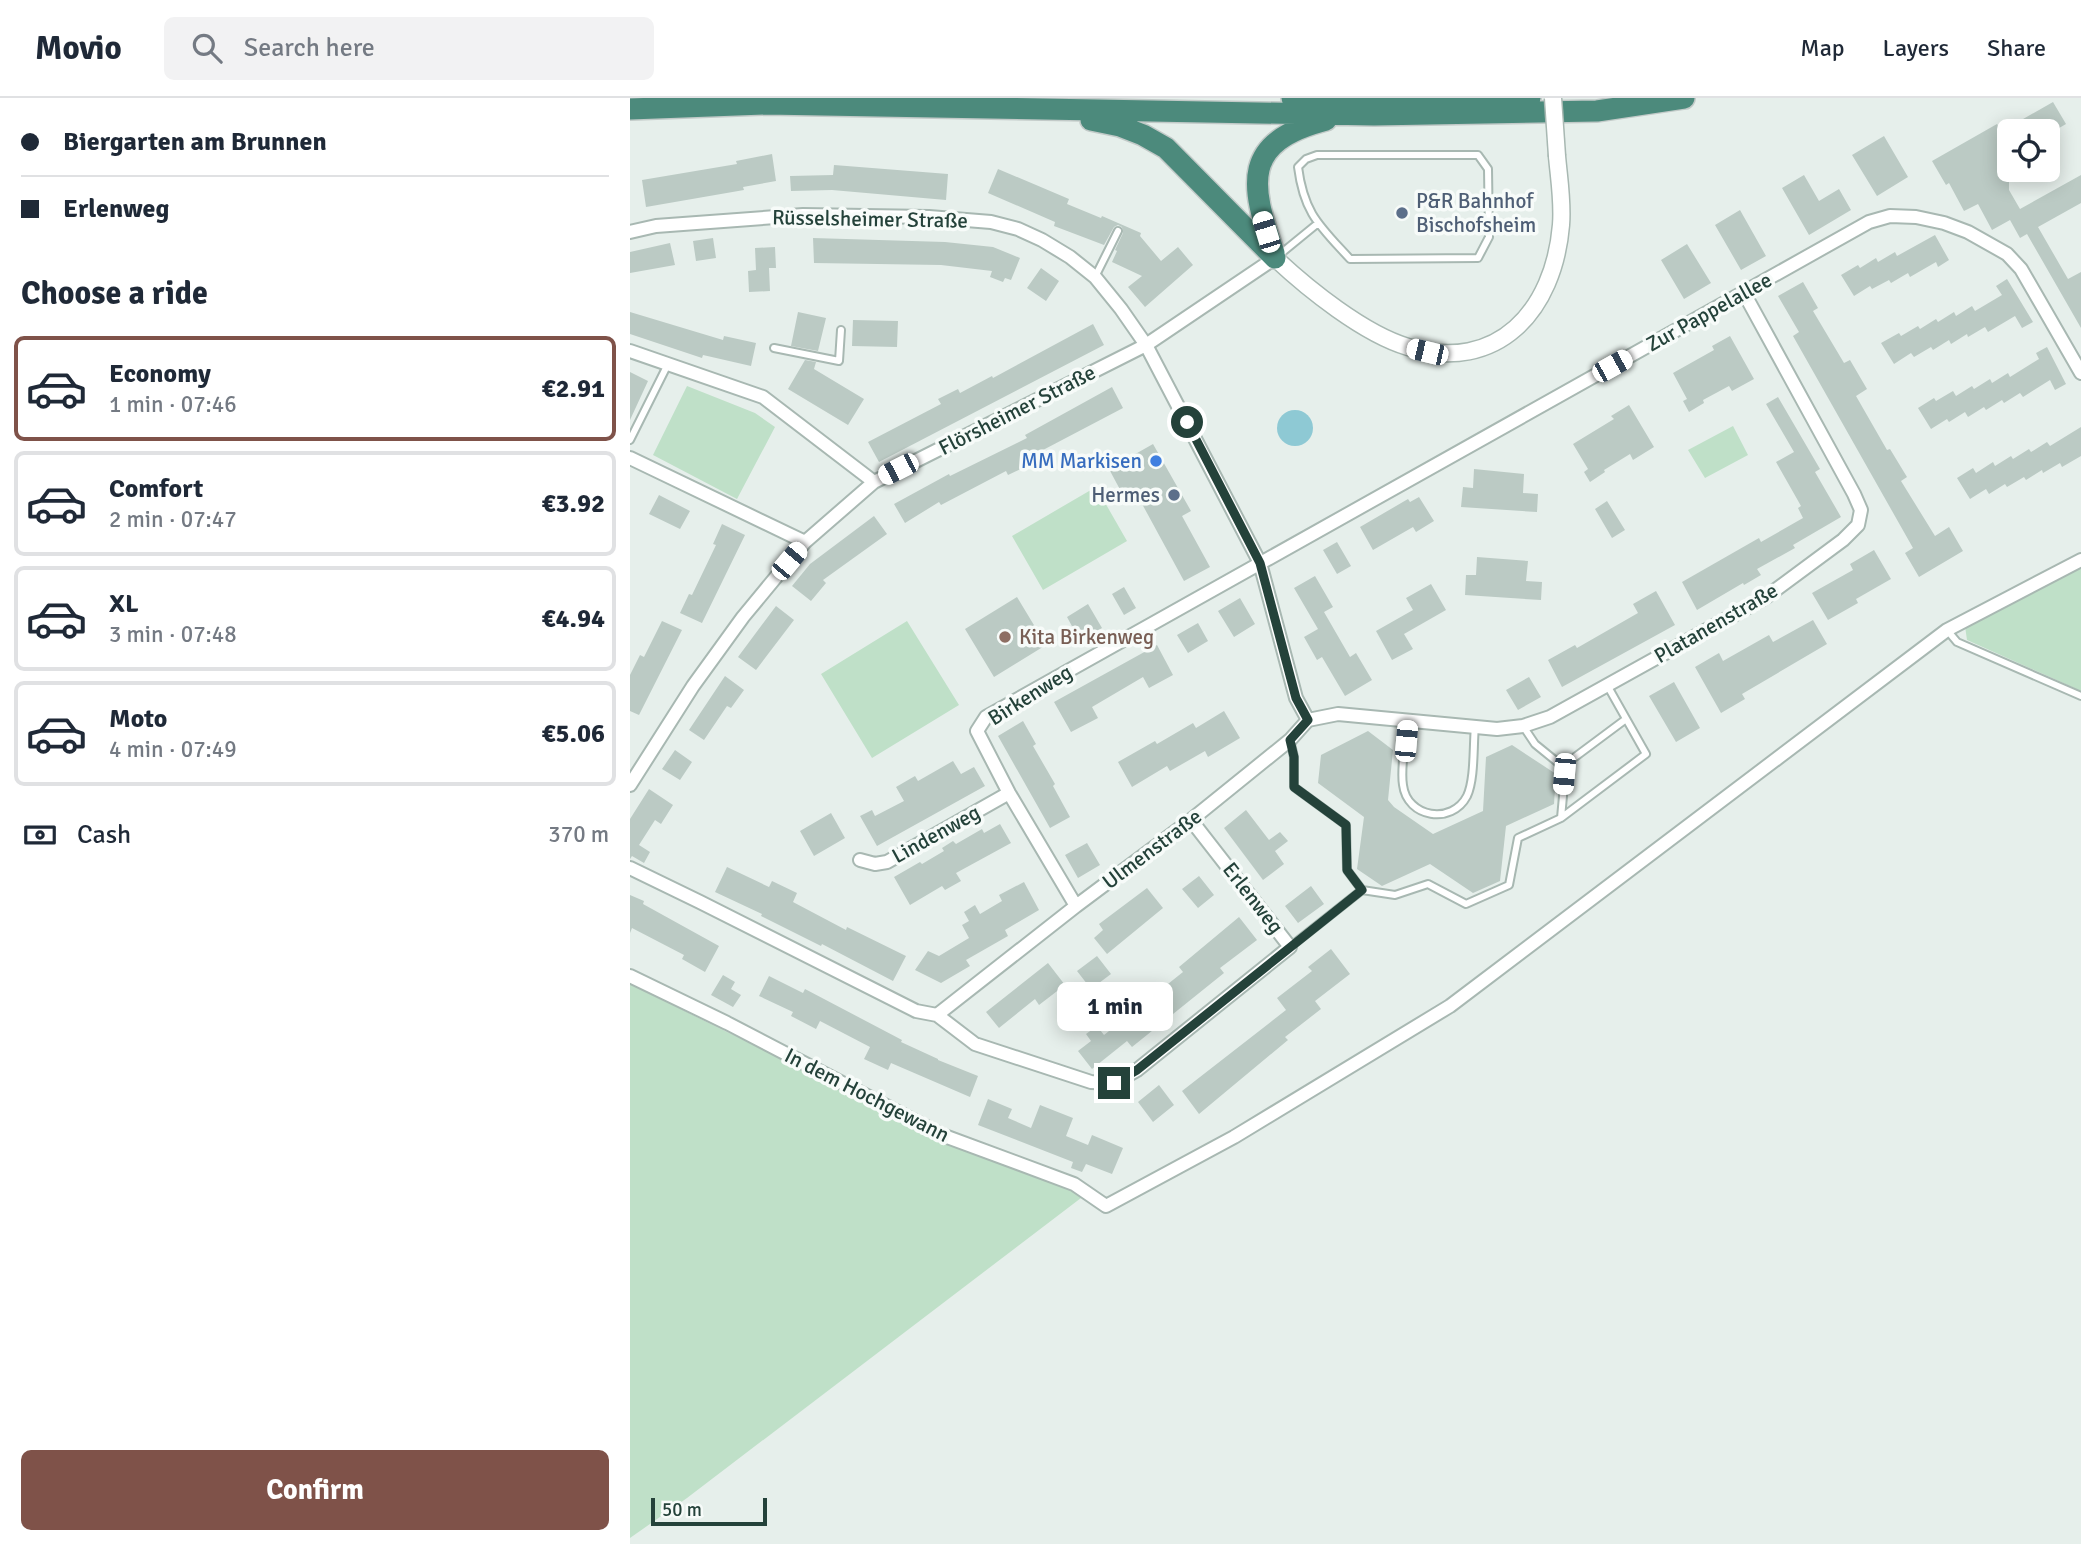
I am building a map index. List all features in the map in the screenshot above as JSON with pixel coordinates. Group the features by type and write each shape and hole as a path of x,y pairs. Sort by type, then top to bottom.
{"highway":[{"path":"1292,98 1530,98"},
{"path":"630,109 767,104 1374,116 1597,111 1684,98"},
{"path":"1045,110 1121,126 1166,148 1275,258"},
{"path":"1275,258 1260,212 1256,184 1261,161 1268,150 1300,128 1324,121 1374,116"}],"street":[{"path":"1275,258 1332,304 1384,337 1406,347 1441,353 1468,351 1506,335 1527,317 1543,295 1557,251 1561,197 1553,98"},
{"name":"Rüsselsheimer Straße","path":"630,232 656,226 803,215 929,217 991,222 1018,229 1070,257 1094,277 1146,345"},
{"name":"Zur Pappelallee","path":"1260,563 1869,222 1890,216 1916,217 1944,223 1968,232 2007,254 2021,269 2081,373"},
{"name":"Flörsheimer Straße","path":"630,785 693,686 743,617 805,542 874,482 1146,345 1275,258"},
{"name":"Platanenstraße","path":"1308,720 1338,714 1497,729 1523,726 1550,717 1766,597 1858,526 1861,510 1854,494 1744,293"},
{"path":"1146,345 1260,563 1296,698 1308,720"},
{"path":"630,351 763,397 874,482"},
{"path":"630,458 805,542"},
{"path":"1947,630 2081,561"},
{"name":"Birkenweg","path":"1076,906 1009,793 977,731 986,717 1260,563"},
{"name":"In dem Hochgewann","path":"630,976 727,1023 942,1135 1074,1184 1106,1206 1234,1137 1450,1006 1947,630"},
{"name":"Ulmenstraße","path":"937,1015 1191,820 1290,740 1308,720"},
{"name":"Lindenweg","path":"860,860 875,864 887,862 1009,793"},
{"name":"Erlenweg","path":"937,1015 975,1044 1091,1082 1114,1083 1137,1070 1290,947 1191,820"},
{"path":"630,868 916,1011 937,1015"}],"lane":[{"path":"1317,155 1478,156 1488,169 1489,236 1478,258 1350,258 1317,224 1301,187 1298,167 1306,159 1317,155"},
{"path":"1275,258 1317,224"},
{"path":"1094,277 1118,232"},
{"path":"774,348 839,361 841,330"},
{"path":"630,440 668,364"},
{"path":"1947,630 1957,642 2081,696"},
{"path":"1290,740 1294,757 1294,787 1346,825 1347,870 1362,890 1395,895 1428,884 1466,904 1509,884 1518,838 1561,818 1646,754 1606,685"},
{"path":"1575,757 1626,719"},
{"path":"1407,720 1402,784 1405,796 1423,812 1435,815 1457,808 1466,799 1470,788 1475,726"},
{"path":"1523,726 1535,744 1562,766 1564,774 1561,818"},
{"path":"1290,947 1362,890"}],"green space":[{"path":"687,386 755,413 775,427 737,499 653,455"},
{"path":"1733,426 1748,455 1705,478 1688,450"},
{"path":"1096,487 1127,541 1043,590 1012,536"},
{"path":"2081,566 2081,691 1967,640 1965,626"},
{"path":"907,621 959,705 872,758 821,674"},
{"path":"630,984 814,1075 941,1142 1069,1188 1081,1198 687,1498 630,1538"}],"water":[{"path":"1295,410 1308,415 1313,428 1308,441 1295,446 1282,441 1277,428 1282,415"}],"building":[{"path":"2053,102 2066,124 2060,128 2060,119 2023,119"},
{"path":"1997,124 1997,182 2009,182 2009,190 2020,209 2081,175 2081,203 2038,227 2068,279 2081,272 2081,328 2027,234 2020,238 2010,220 1992,230 1978,204 1964,211 1949,183 1946,185 1932,161"},
{"path":"1884,136 1908,177 1877,196 1852,155"},
{"path":"772,154 776,181 743,187 744,190 646,207 642,180 737,164 736,161"},
{"path":"834,165 948,174 946,200 832,190 791,191 790,176 833,175"},
{"path":"998,169 1069,199 1067,204 1141,233 1140,236 1161,261 1178,247 1193,265 1145,307 1128,287 1142,276 1112,262 1123,233 1122,227 1114,227 1104,245 1054,226 1055,222 988,193"},
{"path":"1804,175 1819,201 1839,189 1851,210 1809,235 1782,188"},
{"path":"1740,210 1766,256 1741,270 1715,225"},
{"path":"1935,235 1949,260 1938,267 1936,262 1910,277 1908,273 1891,283 1889,280 1872,289 1870,286 1854,296 1841,275 1876,258 1878,262 1895,252 1897,256"},
{"path":"713,238 716,258 696,261 693,241"},
{"path":"813,238 945,242 993,247 1020,258 1011,280 1005,278 1003,282 990,277 992,271 941,265 814,263"},
{"path":"670,243 675,265 630,273 630,252"},
{"path":"1687,244 1711,283 1684,299 1661,260"},
{"path":"775,247 776,268 769,268 770,291 749,292 748,271 756,270 755,248"},
{"path":"1041,268 1059,281 1046,301 1027,288"},
{"path":"2007,279 2033,322 2022,328 2015,316 1988,332 1985,327 1951,344 1949,340 1933,350 1931,347 1914,357 1911,353 1894,364 1881,343 1918,326 1920,329 1936,319 1938,322 1954,312 1956,316 1972,306 1975,311 2002,295 1996,286"},
{"path":"1803,282 1818,308 1813,311 1844,363 1850,360 1867,389 1856,396 1887,450 1890,449 1907,477 1901,481 1935,536 1949,527 1963,551 1919,577 1905,553 1913,548 1793,336 1799,332 1778,296"},
{"path":"630,312 723,340 724,336 756,343 751,366 703,355 702,358 630,334"},
{"path":"798,312 826,318 818,351 791,346"},
{"path":"853,320 898,321 897,347 852,346"},
{"path":"1093,324 1104,345 879,462 868,442 941,404 938,399 958,389 960,393 992,376 993,378"},
{"path":"1730,336 1754,379 1732,391 1729,386 1703,400 1704,403 1689,412 1683,401 1687,399 1673,373 1714,350 1712,346"},
{"path":"2047,347 2066,384 2055,390 2050,380 2023,397 2020,393 1986,410 1984,407 1968,417 1965,412 1931,429 1918,408 1953,391 1956,396 1990,379 1992,383 2008,373 2010,377 2039,359 2036,353"},
{"path":"805,360 816,362 814,369 864,399 848,425 788,389"},
{"path":"630,372 648,381 630,420"},
{"path":"1112,387 1123,408 1024,460 1027,466 1008,475 1006,471 941,505 939,502 905,523 894,504 949,474 950,476 1027,438 1025,435"},
{"path":"1778,397 1820,469 1815,472 1841,517 1793,545 1795,548 1757,569 1761,575 1697,610 1682,582 1759,538 1761,542 1803,518 1798,508 1801,506 1776,462 1794,452 1766,404"},
{"path":"1629,405 1654,447 1633,460 1630,454 1590,482 1584,472 1588,469 1573,444 1614,419 1611,416"},
{"path":"2081,427 2081,456 2062,467 2060,463 2026,480 2024,477 2007,487 2005,484 1989,494 1986,489 1970,499 1957,478 1973,468 1976,473 1993,462 1995,466 2029,449 2031,452 2047,442 2050,446"},
{"path":"1153,444 1191,511 1182,516 1210,567 1184,581 1135,491 1124,497 1109,469"},
{"path":"1474,469 1524,474 1523,493 1538,494 1537,512 1461,507 1463,487 1473,488"},
{"path":"659,495 690,511 680,529 649,514"},
{"path":"1419,497 1434,521 1416,532 1413,527 1373,550 1360,527 1408,499 1410,502"},
{"path":"1607,501 1625,530 1612,538 1595,509"},
{"path":"874,516 887,534 823,580 826,583 811,601 792,586 810,564"},
{"path":"722,524 745,535 702,623 680,613 689,594 692,595 716,545 713,544"},
{"path":"1337,542 1351,566 1337,574 1323,550"},
{"path":"1874,550 1891,579 1856,599 1858,603 1828,620 1812,593 1853,570 1850,564"},
{"path":"1477,557 1528,561 1526,581 1542,582 1541,600 1465,595 1466,575 1476,575"},
{"path":"1315,576 1333,607 1324,612 1350,657 1356,653 1372,680 1345,696 1322,657 1317,660 1304,637 1318,629 1294,588"},
{"path":"1431,584 1446,610 1404,634 1413,649 1392,660 1376,631 1413,610 1406,598"},
{"path":"1124,587 1136,608 1124,615 1112,594"},
{"path":"1656,591 1675,625 1562,687 1548,660 1575,645 1577,648 1638,613 1633,604"},
{"name":"Kita Birkenweg","path":"1017,597 1046,645 994,677 965,629"},
{"path":"1240,598 1255,624 1234,637 1218,611"},
{"path":"1088,604 1102,628 1080,641 1067,617"},
{"path":"776,606 794,620 756,670 738,657"},
{"path":"1813,620 1827,644 1742,694 1745,699 1721,713 1695,667 1719,653 1723,661 1769,635 1773,642"},
{"path":"662,621 682,630 639,715 630,711 630,675 640,655 644,657"},
{"path":"1198,623 1208,641 1188,653 1177,635"},
{"path":"1157,645 1173,675 1149,688 1143,677 1092,707 1098,718 1071,732 1054,702"},
{"path":"725,676 744,690 731,708 727,706 704,740 689,730"},
{"path":"1529,677 1541,697 1518,710 1506,690"},
{"path":"1674,682 1700,728 1676,742 1649,696"},
{"path":"1224,711 1240,738 1208,757 1205,751 1170,771 1167,766 1132,787 1118,762 1193,723 1196,728"},
{"path":"1023,721 1070,817 1050,828 998,736"},
{"path":"1368,731 1393,750 1388,800 1433,834 1483,811 1486,757 1512,745 1556,774 1554,804 1506,826 1500,881 1473,893 1430,864 1382,886 1357,869 1364,817 1318,783 1321,755"},
{"path":"675,750 692,762 680,780 662,769"},
{"path":"953,761 961,774 974,767 985,786 877,846 860,816 872,810 875,816 904,801 896,787 915,776 918,781"},
{"path":"649,789 673,805 661,824 655,820 639,845 650,852 644,863 632,856 630,859 630,819"},
{"path":"1246,810 1269,840 1280,832 1288,841 1275,851 1284,864 1263,880 1224,828"},
{"path":"831,813 845,838 814,856 800,831"},
{"path":"1000,824 1011,843 956,873 961,881 945,890 942,886 910,905 894,877 944,851 942,848 953,841 956,844 982,829 984,833"},
{"path":"1087,843 1100,865 1078,878 1065,855"},
{"path":"727,867 769,887 772,881 797,893 793,902 846,930 847,927 906,956 893,981 715,892"},
{"path":"1199,876 1214,895 1198,908 1182,889"},
{"path":"1024,882 1039,910 1005,930 1008,936 966,960 970,966 941,983 915,970 928,951 939,956 969,938 962,925 969,921 964,912 975,905 980,914 1002,901 999,895"},
{"path":"1311,886 1324,904 1298,923 1285,906"},
{"path":"1147,888 1163,908 1107,954 1094,938 1103,930 1099,924"},
{"path":"630,895 719,946 705,972 682,959 684,955 632,928 630,933"},
{"path":"1239,917 1257,940 1220,968 1224,973 1132,1047 1127,1041 1092,1069 1078,1051 1091,1041 1086,1034 1097,1026 1104,1035 1183,972 1179,967"},
{"path":"1331,949 1350,974 1315,1001 1321,1009 1285,1037 1288,1040 1199,1114 1182,1091 1286,1010 1277,998 1312,971 1308,967"},
{"path":"1097,956 1111,974 1091,989 1077,971"},
{"path":"1048,963 1065,985 1039,1005 1035,999 999,1028 986,1012"},
{"path":"723,975 735,982 731,989 741,995 733,1007 711,995"},
{"path":"769,976 803,993 805,989 902,1040 901,1042 978,1076 970,1097 891,1063 888,1070 864,1059 870,1047 820,1021 816,1029 791,1016 793,1012 759,996"},
{"path":"1159,1085 1174,1105 1153,1122 1138,1102"},
{"path":"988,1099 1012,1109 1008,1118 1031,1128 1040,1105 1073,1118 1066,1136 1088,1145 1092,1135 1123,1148 1112,1174 1086,1164 1082,1172 1071,1168 1073,1162 978,1125"}],"place":[{"name":"P&R Bahnhof Bischofsheim","path":"1402,213"},
{"name":"MM Markisen","path":"1156,461"},
{"name":"Hermes","path":"1174,495"},
{"name":"Kita Birkenweg","path":"1005,637"}],"route":[{"path":"1114,1083 1137,1070 1362,890 1347,870 1346,825 1294,787 1294,757 1290,740 1308,720 1296,698 1260,563 1187,422"}]}
